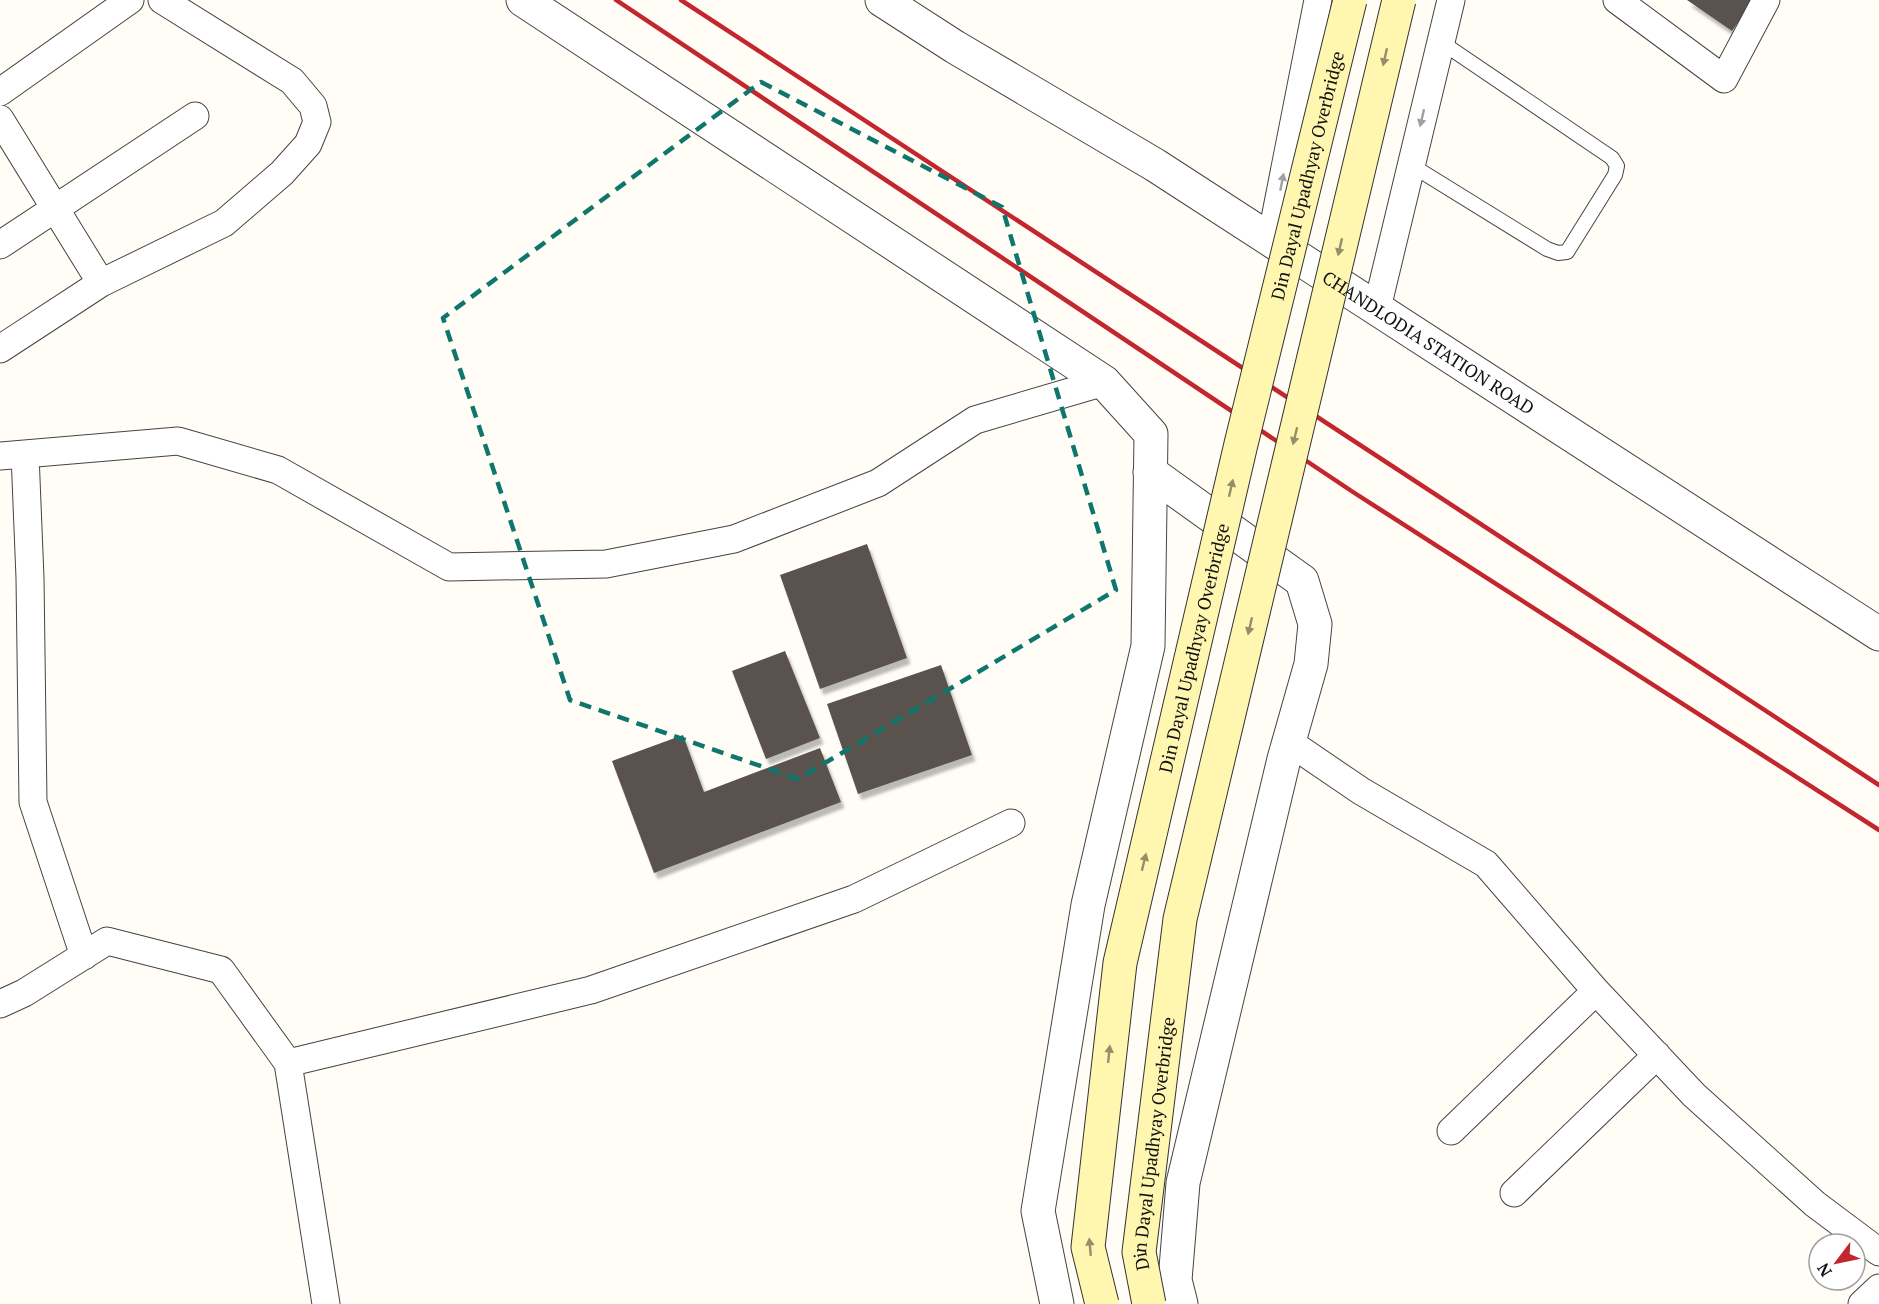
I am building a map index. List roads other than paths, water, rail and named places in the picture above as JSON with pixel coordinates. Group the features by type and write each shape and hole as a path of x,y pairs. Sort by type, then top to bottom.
{"main road":[{"name":"Din Dayal Upadhyay Overbridge","path":"1102,1304 1088,1247 1119,963 1241,444 1350,0"},
{"name":"Din Dayal Upadhyay Overbridge","path":"1149,1304 1139,1252 1180,919 1399,0"}],"street":[{"path":"0,92 130,0"},
{"path":"0,349 101,283 224,223 282,173 308,144 317,122 314,106 292,81 162,0"},
{"path":"523,0 1104,382 1151,434 1148,646 1088,905 1038,1211 1057,1304"},
{"name":"CHANDLODIA STATION ROAD","path":"882,0 965,53 1155,165 1879,634"},
{"path":"1271,239 1318,0"},
{"path":"1377,308 1450,0"},
{"path":"1617,0 1724,79 1766,0"},
{"path":"0,245 195,116"},
{"path":"0,119 101,283"},
{"path":"84,956 33,801 30,578 13,455 178,441 278,470 450,567 606,564 734,539 878,483 975,420 1104,382"},
{"path":"1127,1304 1178,1292 1183,1183 1213,1050 1289,742 1311,664 1315,624 1302,581 1150,472"},
{"path":"1289,742 1361,791 1486,864 1596,991 1695,1095 1815,1204 1879,1252"},
{"path":"288,1063 591,990 854,899 1011,823"},
{"path":"0,1004 24,993 107,941 221,970 288,1063 326,1304"},
{"path":"1451,1131 1596,991"},
{"path":"1514,1193 1657,1055"},
{"path":"1862,1304 1879,1288"}],"lane":[{"path":"1411,165 1558,254 1566,252 1615,175 1617,166 1612,158 1440,42"}],"railway":[{"path":"616,0 1353,492 1879,830"},
{"path":"681,0 1879,785"}]}
